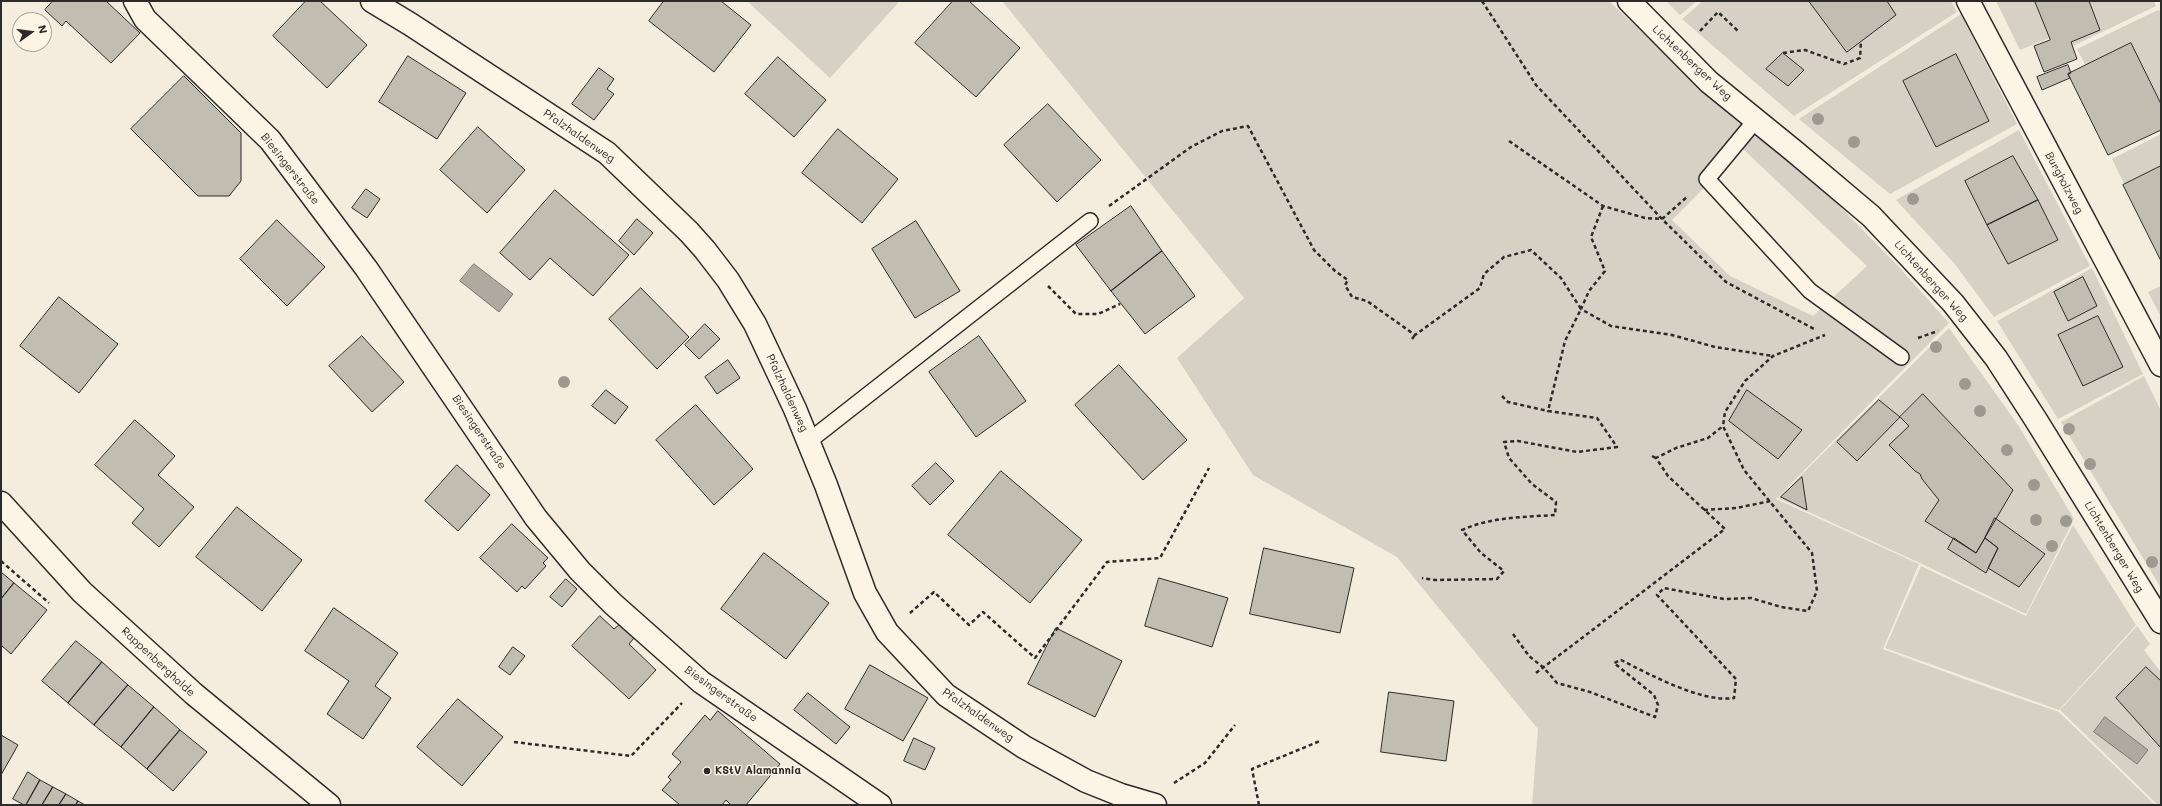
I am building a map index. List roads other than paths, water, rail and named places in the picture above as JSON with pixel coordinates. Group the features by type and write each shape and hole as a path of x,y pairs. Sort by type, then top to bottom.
{"street":[{"name":"Biesingerstraße","path":"135,1 145,19 270,140 366,268 536,518 580,571 613,604 701,682 880,805"},
{"name":"Pfalzhaldenweg","path":"372,1 410,24 607,153 689,232 728,280 754,324 809,441 865,593 887,632 946,694 1024,747 1086,781 1149,804"},
{"name":"Lichtenberger Weg","path":"1629,1 1679,54 1709,82 1871,216 1953,303 2004,370 2161,622"},
{"name":"Burgholzweg","path":"1968,1 2161,365"},
{"name":"Rappenberghalde","path":"1,503 82,592 194,694 329,805"}],"lane":[{"path":"1755,121 1707,179 1810,291 1901,357"},
{"path":"809,441 1090,221"}],"place":[{"name":"KStV Alamannia","path":"707,771"}]}
